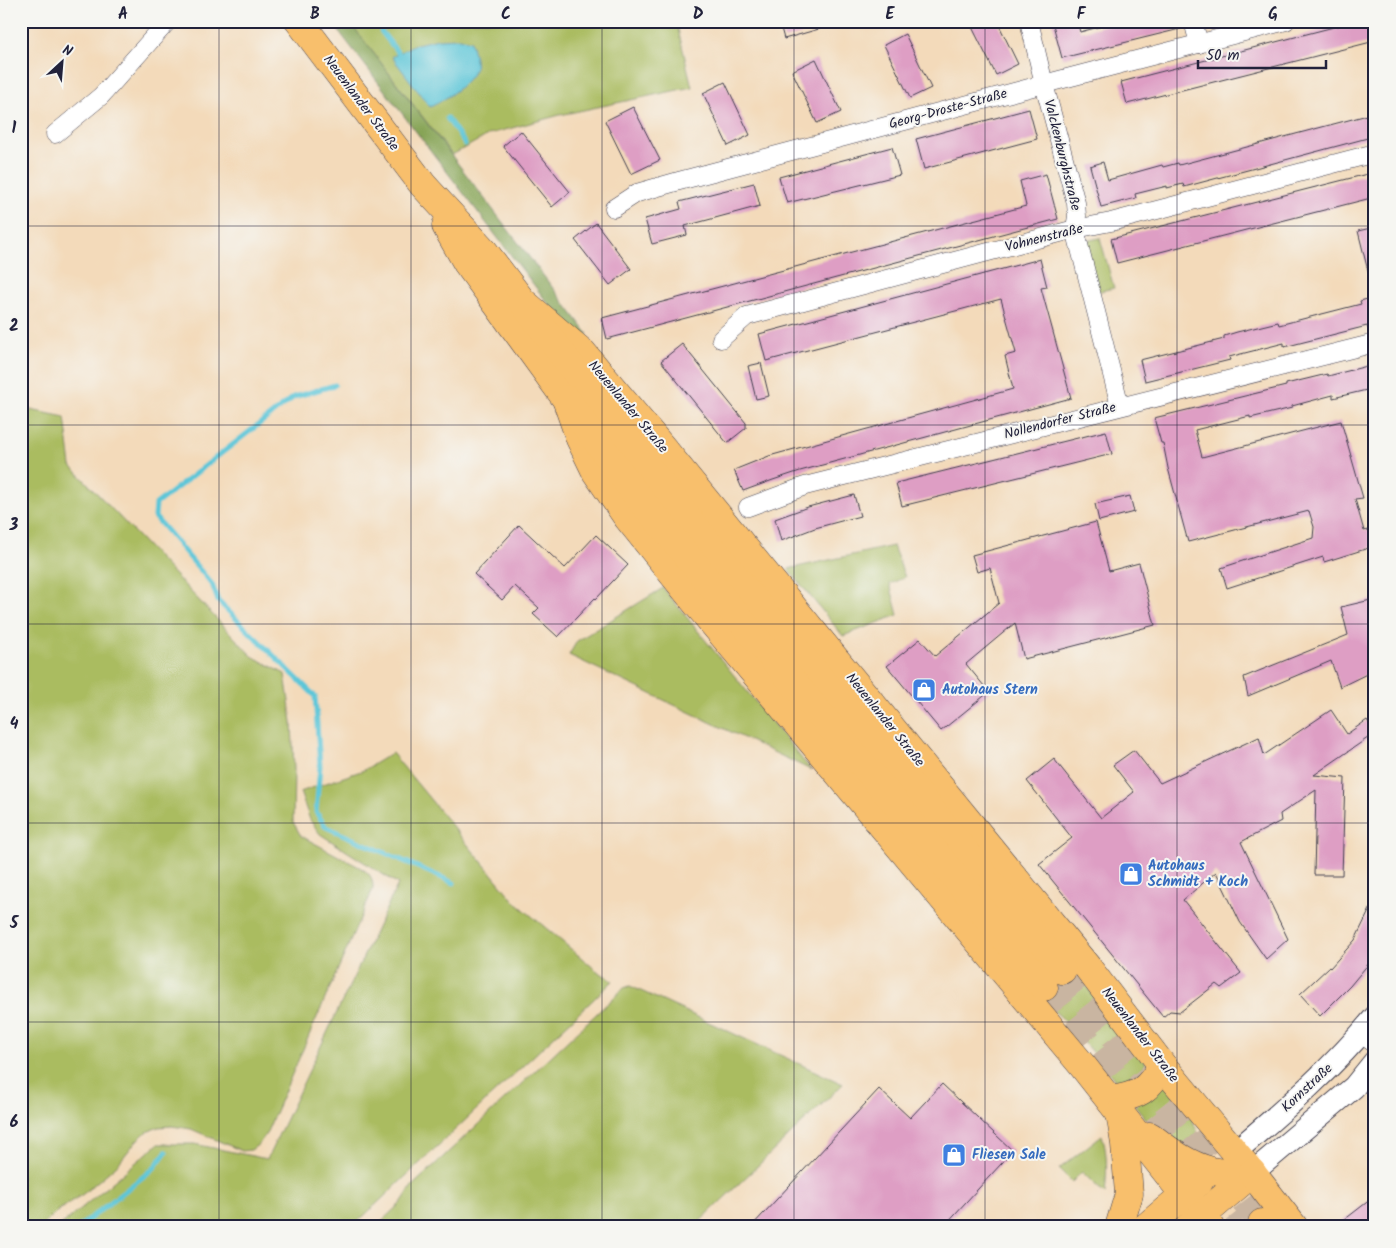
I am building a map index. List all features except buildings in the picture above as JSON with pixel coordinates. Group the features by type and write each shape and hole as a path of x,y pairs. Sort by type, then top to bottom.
{"main road":[{"name":"Neuenlander Straße","path":"299,21 423,185 484,251 652,474 757,604 910,784 1053,979 892,799 736,616 635,492 467,263 423,185"},
{"name":"Neuenlander Straße","path":"522,301 583,353 666,452 1088,968 1162,1065 1235,1152 1294,1227"},
{"name":"Neuenlander Straße","path":"566,399 580,439 596,472 627,516 696,603 1076,1057 1185,1195 1200,1223"},
{"path":"1115,1106 1144,1090 1155,1078 1162,1065"},
{"path":"1115,1106 1170,1152 1188,1162 1213,1171 1252,1173"},
{"path":"1115,1106 1125,1144 1129,1194 1119,1227"},
{"path":"1146,1227 1235,1152"},
{"path":"1200,1223 1252,1173"}],"street":[{"path":"55,134 101,96 168,21"},
{"name":"Valckenburghstraße","path":"1029,21 1076,203 1075,229 1120,406"},
{"path":"1193,21 1199,44"},
{"name":"Georg-Droste-Straße","path":"614,208 636,193 645,190 1286,21"},
{"name":"Vohnenstraße","path":"721,338 747,316 1075,229 1112,222 1375,153"},
{"name":"Nollendorfer Straße","path":"748,507 805,486 1375,343"},
{"name":"Kornstraße","path":"1235,1152 1370,1032"},
{"name":"Kornstraße","path":"1252,1173 1354,1087 1375,1061"}],"green space":[{"path":"331,21 373,21 355,29 588,334 570,332"},
{"path":"373,21 676,21 692,87 560,115 490,134 452,155 355,29"},
{"path":"1100,238 1114,288 1087,294 1080,242"},
{"path":"21,408 65,417 71,466 252,656 285,674 292,722 294,770 293,822 301,836 367,872 372,879 373,889 266,1134 259,1144 251,1150 242,1151 191,1129 172,1126 158,1127 145,1133 118,1164 40,1227 21,1227"},
{"path":"893,546 905,577 890,584 898,615 843,636 788,569"},
{"path":"663,588 811,770 569,655 577,641"},
{"path":"392,753 515,902 596,970 613,981 352,1227 59,1227 158,1144 194,1144 267,1159 398,884 320,834 310,820 300,792 364,770"},
{"path":"1071,967 1145,1060 1146,1069 1141,1079 1124,1084 1115,1080 1077,1034 1061,1017 1036,996"},
{"path":"630,986 843,1084 694,1227 375,1227 401,1203 412,1186 624,988"},
{"path":"1163,1081 1192,1119 1198,1133 1180,1149 1155,1130 1134,1104"},
{"path":"1102,1135 1106,1164 1105,1194 1082,1172 1072,1182 1059,1169"}],"water":[{"path":"460,38 471,41 475,68 472,74 456,91 430,107 392,57 413,45 438,39"}],"waterway":[{"path":"381,31 402,58"},
{"path":"447,118 465,144"},
{"path":"335,385 294,397 156,504 155,517 212,584 218,601 315,696 320,766 316,812 326,827 454,883"},
{"path":"79,1227 154,1168 166,1152"}],"tunnel":[{"path":"1062,970 1262,1223"},
{"path":"1044,987 1176,1152"},
{"path":"1202,1186 1235,1227"}],"place":[{"name":"Autohaus Stern","path":"924,690"},
{"name":"Autohaus Schmidt + Koch","path":"1131,874"},
{"name":"Fliesen Sale","path":"954,1155"}]}
